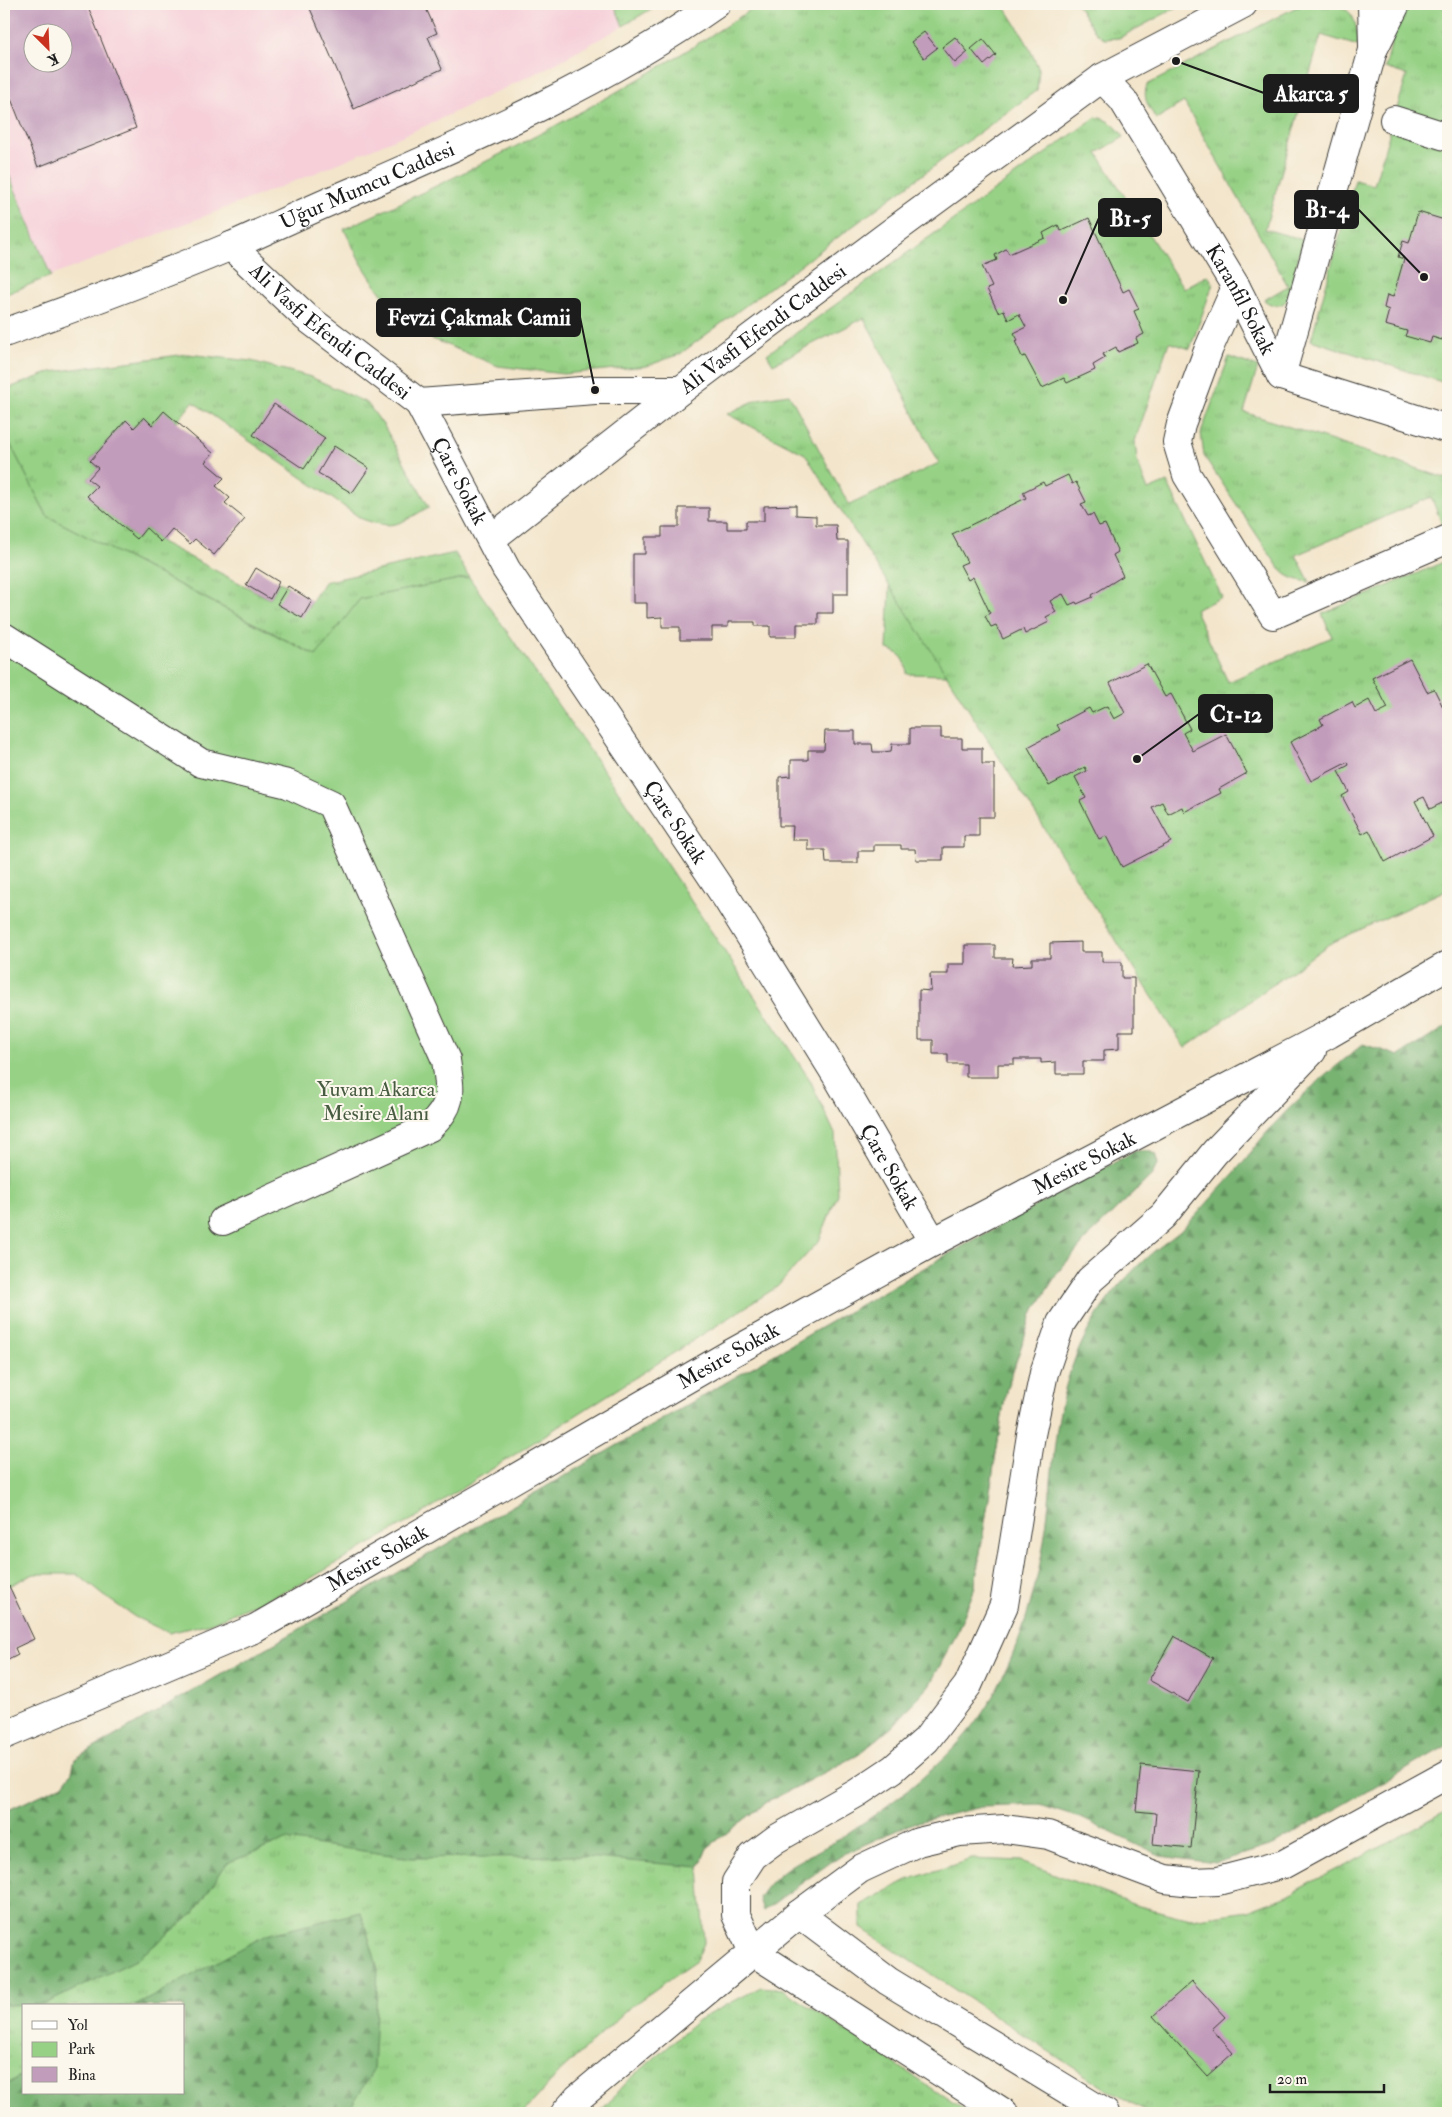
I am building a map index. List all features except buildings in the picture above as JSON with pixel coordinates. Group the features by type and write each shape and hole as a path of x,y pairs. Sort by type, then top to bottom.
{"street":[{"name":"Uğur Mumcu Caddesi","path":"4,334 156,277 435,156 566,92 637,54 716,4"},
{"name":"Ali Vasfi Efendi Caddesi","path":"231,246 306,317 419,403 595,390 681,390 1102,78 1243,4"},
{"path":"1372,4 1373,50"},
{"path":"1281,376 1373,50 1396,4"},
{"name":"Karanfil Sokak","path":"1102,78 1123,100 1236,287 1281,376 1448,429"},
{"path":"1394,120 1448,137"},
{"path":"1236,287 1209,348 1181,424 1178,442 1187,475 1273,615 1448,539"},
{"path":"491,539 681,390"},
{"name":"Çare Sokak","path":"419,403 506,569 729,902 836,1073 933,1242"},
{"path":"4,637 201,763 288,784 331,804 446,1060 451,1095 439,1118 430,1127 224,1222"},
{"name":"Mesire Sokak","path":"4,1735 256,1628 722,1359 933,1242 1329,1034 1448,966"},
{"path":"1004,2113 753,1952 736,1915 736,1882 753,1856 776,1839 857,1793 893,1769 926,1740 968,1686 1004,1605 1033,1426 1044,1373 1061,1323 1090,1280 1163,1216 1215,1152 1329,1034"},
{"path":"564,2113 578,2098 800,1914 860,1869 918,1842 960,1832 1005,1829 1048,1835 1165,1879 1193,1882 1218,1881 1284,1864 1448,1774"},
{"path":"800,1914 888,1981 1105,2113"}],"shaded area":[{"path":"4,4 614,4 623,26 555,64 423,127 313,174 51,276 4,163"}],"green space":[{"path":"614,4 659,4 623,26"},
{"path":"759,4 1003,4 1024,37 1039,69 1037,90 680,354 647,366 563,374 498,366 408,329 360,261 344,229 451,179 608,97 709,37"},
{"path":"1077,4 1183,4 1119,38 1104,39 1095,32"},
{"path":"1302,4 1327,4 1344,8 1354,20 1358,46 1321,35 1265,229 1303,240 1287,300 1282,304 1276,305 1264,300 1288,286 1184,102 1156,119 1147,103 1145,95 1147,85"},
{"path":"1408,4 1448,4 1448,384 1311,340 1355,180 1374,185 1407,75 1385,68 1397,22"},
{"path":"1096,117 1112,124 1124,137 1097,153 1184,289 1208,275 1213,284 1190,349 1169,342 1135,441 1137,461 1148,490 1167,482 1222,597 1195,610 1228,682 1332,637 1322,614 1448,560 1448,889 1329,944 1185,1048 805,454 727,414 758,399 789,394 849,505 939,463 864,318 773,364 767,354"},
{"path":"4,163 51,276 4,295"},
{"path":"187,354 251,361 311,377 367,403 384,426 429,507 397,524 373,523 362,519 193,402 177,422 164,411 152,425 144,417 134,428 125,421 90,461 98,468 88,479 97,486 88,496 137,539 146,528 161,542 270,599 279,582 288,586 302,617 324,582 455,553 469,577 360,599 317,656 47,516 4,432 4,390 51,372"},
{"path":"1229,357 1258,367 1244,412 1448,479 1448,521 1442,524 1431,497 1296,555 1310,582 1296,579 1286,574 1279,568 1204,456 1201,433"},
{"name":"Yuvam Akarca Mesire Alanı","path":"4,432 47,516 316,656 360,599 469,577 616,788 810,1080 835,1134 838,1194 819,1241 777,1287 420,1515 301,1584 211,1623 169,1633 135,1617 77,1574 34,1574 4,1588"},
{"path":"890,586 947,675 907,674 906,665 902,657 896,652 887,649"},
{"path":"1448,1026 1448,1745 1273,1845 1215,1863 1160,1856 1083,1819 1040,1805 982,1807 913,1823 841,1855 763,1911 759,1898 776,1877 784,1870 837,1840 878,1813 939,1763 973,1726 998,1687 1016,1647 1036,1584 1047,1522 1057,1426 1065,1389 1079,1349 1098,1314 1110,1297 1137,1266 1187,1225 1287,1111 1318,1081 1363,1044 1399,1056"},
{"path":"1135,1151 1148,1151 1155,1154 1158,1164 1151,1176 1090,1235 1058,1272 1032,1314 1006,1391 974,1590 956,1635 930,1684 893,1726 858,1755 767,1802 707,1848 699,1867 572,1856 412,1858 286,1840 227,1863 193,1914 136,1960 45,2004 4,2005 4,1812 63,1785 72,1772 75,1759 943,1257"},
{"path":"1148,1151 1155,1154 1158,1164 1151,1176 1090,1235 1058,1272 1032,1314 1006,1391 974,1590 956,1635 930,1684 893,1726 858,1755 767,1802 707,1848 699,1867 704,1943 696,1961 630,2007 560,2072 523,2113 4,2113 4,1812 63,1785 72,1772 75,1759 943,1257"},
{"path":"1448,1810 1448,2113 1150,2113 1103,2087 861,1928 861,1905 907,1880 972,1859 1021,1861 1135,1905 1191,1919 1248,1911 1287,1896"},
{"path":"361,1912 378,1969 373,2071 347,2113 4,2113 4,2087 22,2074 22,2094 185,2094 185,2004 139,2004 266,1935"},
{"path":"761,1987 783,1989 969,2113 599,2113 628,2081 698,2020"}],"place":[{"name":"Akarca 5","path":"1176,61"},
{"name":"B1-4","path":"1424,277"},
{"name":"B1-5","path":"1063,300"},
{"name":"Fevzi Çakmak Camii","path":"595,390"},
{"name":"C1-12","path":"1137,759"}]}
